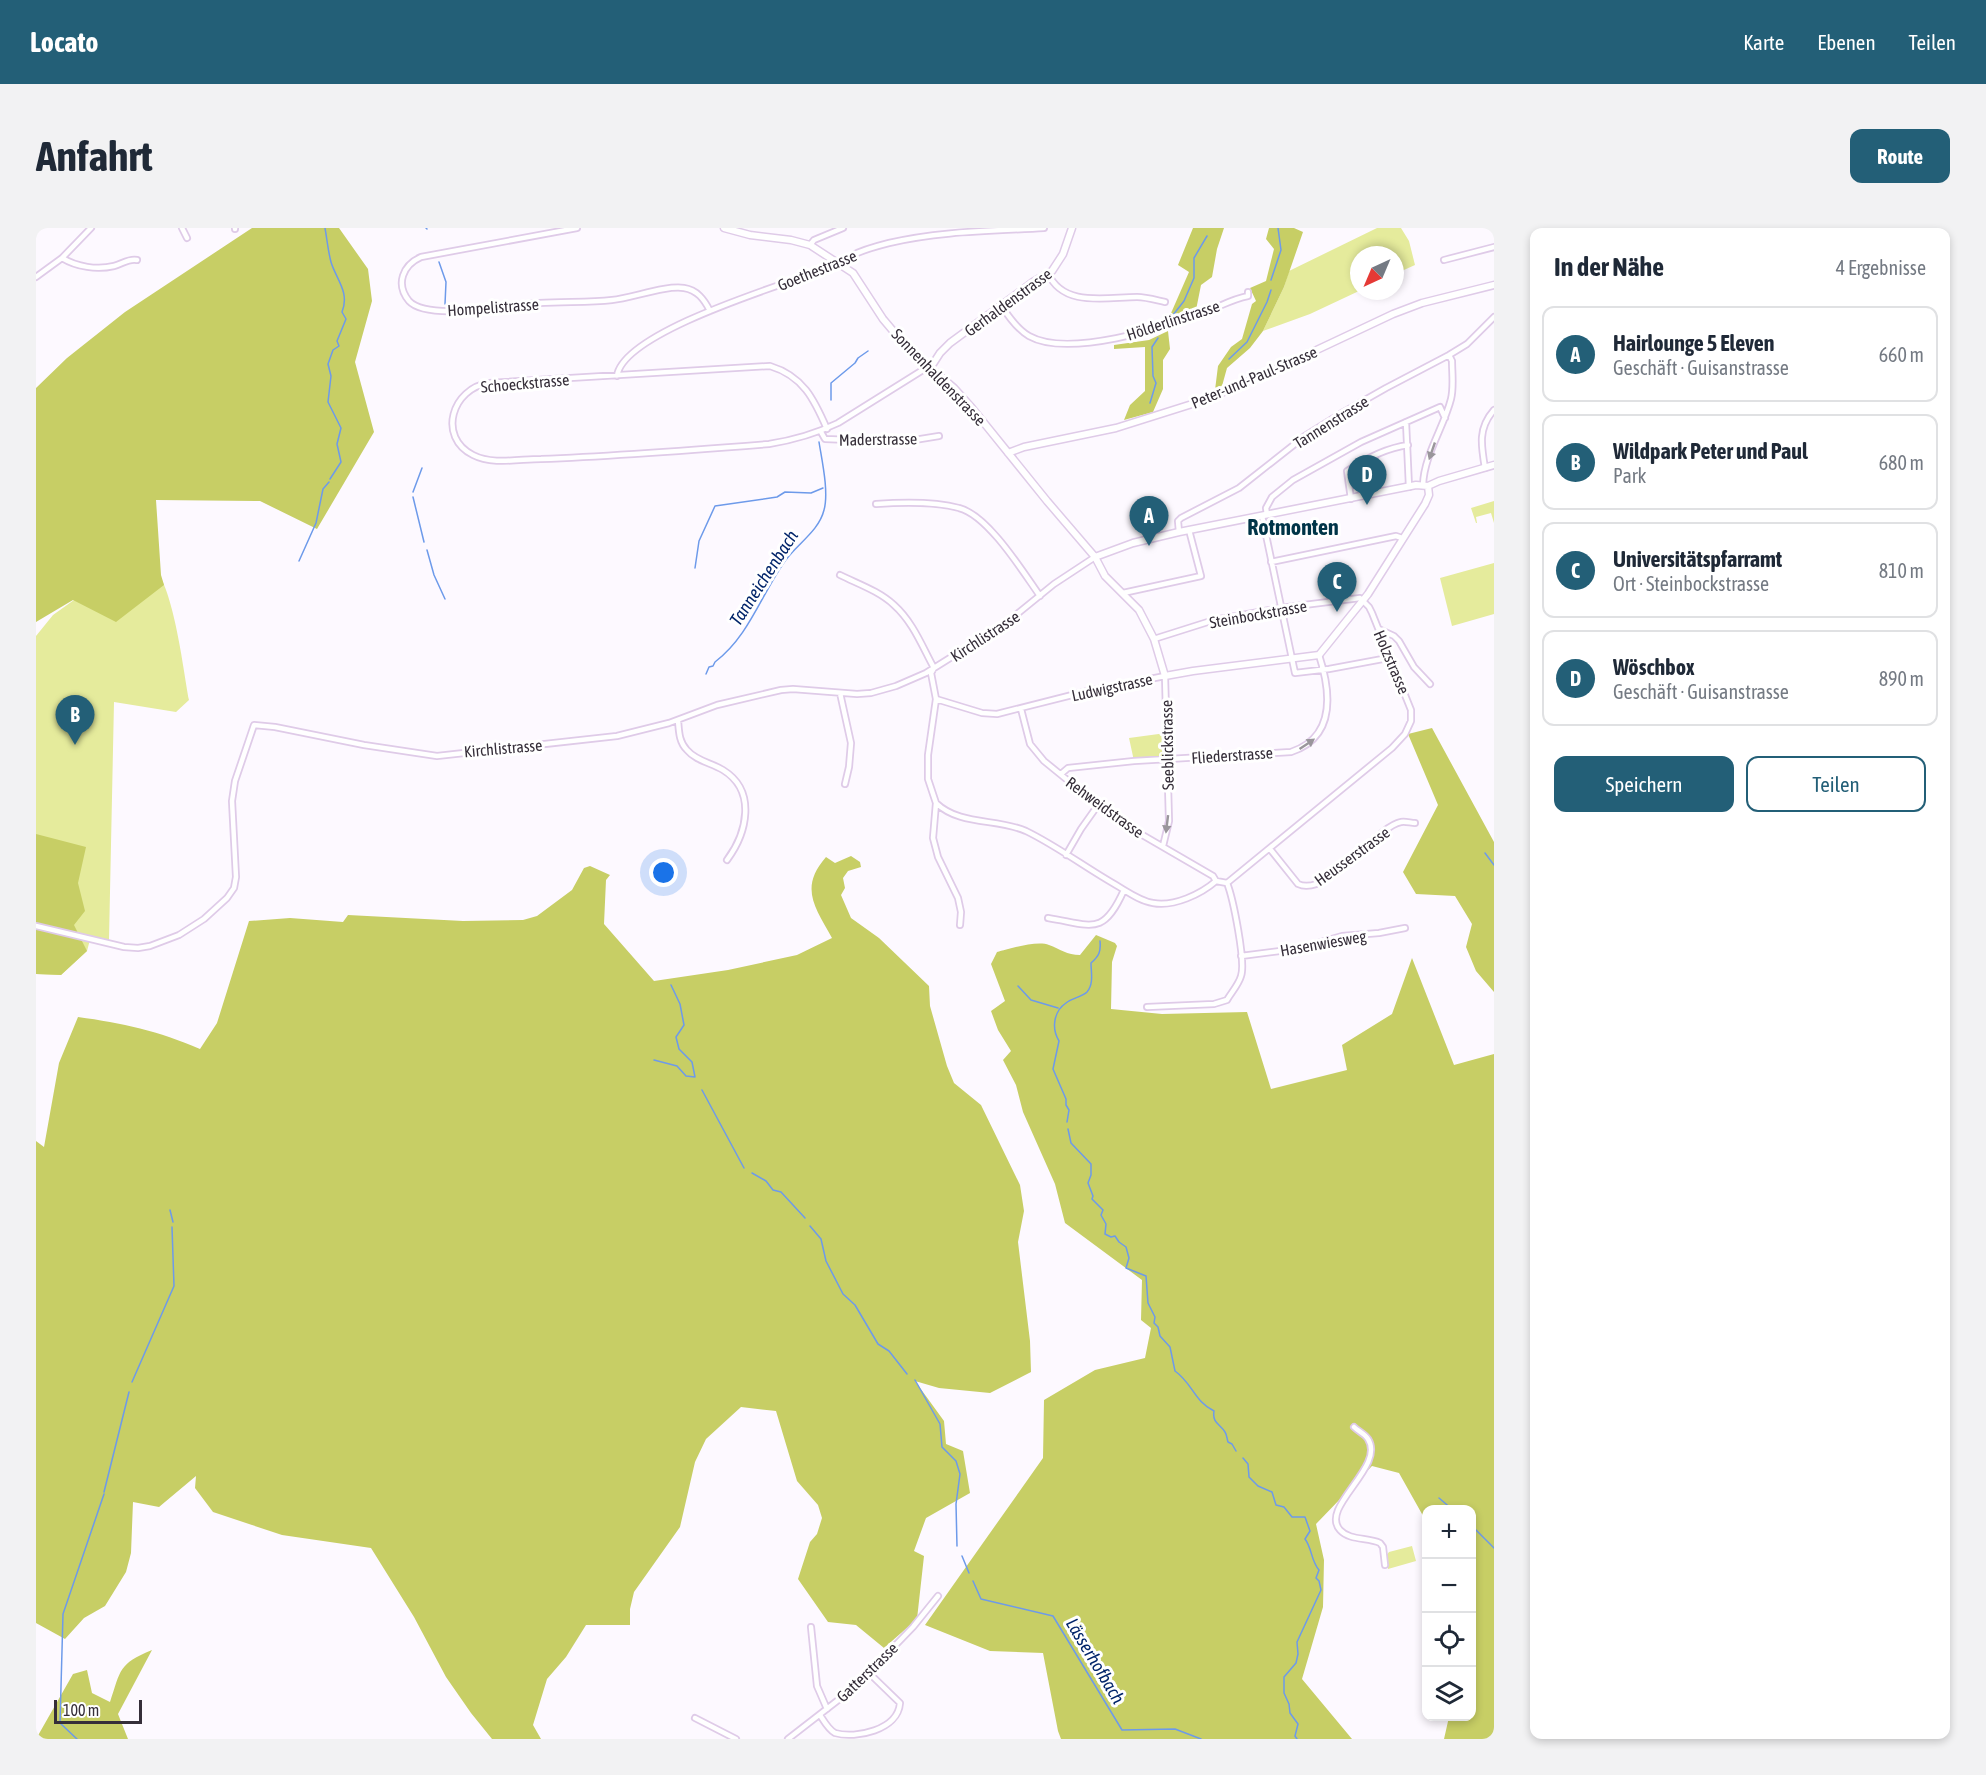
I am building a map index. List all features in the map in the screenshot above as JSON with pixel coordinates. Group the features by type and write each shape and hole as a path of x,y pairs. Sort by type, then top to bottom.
{"street":[{"path":"36,277 62,258 91,228"},
{"path":"182,228 188,238"},
{"name":"Hompelistrasse","path":"577,228 421,257 409,264 404,272 402,286 405,295 412,304 419,308 463,311 540,303 612,300 681,287 698,294 710,311"},
{"name":"Sonnenhaldenstrasse","path":"724,228 750,236 790,240 810,245 839,263 858,279 883,319 899,338 954,388 1095,557"},
{"path":"810,245 814,240 843,228"},
{"name":"Goethestrasse","path":"617,376 620,365 631,353 680,324 839,263 858,253 889,243 927,236 1044,228"},
{"name":"Gerhaldenstrasse","path":"931,367 950,343 1001,304 1048,273 1059,261 1072,228"},
{"path":"1444,260 1494,247"},
{"path":"62,258 71,263 94,268 113,266 131,259 137,260"},
{"path":"1048,273 1056,287 1089,299 1139,296 1165,303"},
{"name":"Peter-und-Paul-Strasse","path":"1008,453 1025,447 1123,426 1208,399 1393,314 1422,303 1494,285"},
{"name":"Hölderlinstrasse","path":"1001,304 1013,322 1028,335 1047,342 1072,342 1109,340 1155,330 1248,296 1248,292"},
{"name":"Tannenstrasse","path":"1179,532 1178,521 1181,518 1239,488 1305,436 1467,344 1494,317"},
{"path":"1319,655 1363,600 1429,495 1426,486 1430,456 1452,397 1452,361 1449,355"},
{"name":"Schoeckstrasse","path":"770,366 796,378 808,391 827,429 799,439 769,444 580,458 490,460 481,459 467,451 457,438 453,427 456,404 477,384 617,376 770,366"},
{"path":"827,429 931,367"},
{"path":"1388,658 1295,673 1280,608 1264,515 1272,497 1293,480 1361,442 1440,407 1445,418"},
{"path":"1485,468 1480,435 1486,419 1494,410"},
{"path":"1406,422 1409,487"},
{"name":"Maderstrasse","path":"820,432 825,439 902,442 939,436"},
{"path":"1351,499 1347,471 1393,447 1408,445"},
{"path":"1095,557 1133,543 1179,532 1409,487 1426,486 1494,465"},
{"path":"876,504 907,502 961,508 979,519 994,534 1040,596"},
{"path":"1123,593 1201,576 1189,530"},
{"path":"1271,562 1396,536 1402,538"},
{"name":"Seeblickstrasse","path":"1095,557 1105,576 1139,610 1154,639 1165,676 1169,821 1163,846"},
{"name":"Kirchlistrasse","path":"36,926 124,947 144,948 166,941 188,930 221,903 234,888 236,877 232,801 235,781 254,725 275,727 407,753 437,756 617,736 678,720 717,705 760,694 793,689 857,694 883,690 934,668 1006,623 1095,557"},
{"path":"840,575 893,603 915,632 934,668 931,673 936,699 927,755 928,779 936,803 933,838 938,857 958,898 961,912 960,925"},
{"name":"Steinbockstrasse","path":"1154,639 1214,620 1280,608 1358,598 1363,600"},
{"name":"Holzstrasse","path":"1227,883 1371,767 1405,734 1411,721 1411,710 1403,686 1388,658 1370,607 1363,600"},
{"path":"1378,629 1394,636 1399,641 1414,667 1430,684"},
{"name":"Ludwigstrasse","path":"936,699 982,714 997,714 1088,691 1165,676 1319,655"},
{"name":"Fliederstrasse","path":"1061,774 1068,768 1167,759 1292,752 1306,747 1317,737 1324,721 1327,704 1319,655"},
{"path":"840,693 851,743 845,784"},
{"name":"Rehweidstrasse","path":"1021,709 1030,744 1044,761 1138,834 1214,876 1216,881"},
{"path":"678,720 680,740 686,750 731,776 743,794 746,819 740,837 727,860"},
{"path":"936,803 951,815 1016,827 1124,890 1152,903 1172,903 1209,887 1216,881 1227,883 1232,893 1242,975 1227,1000 1214,1004 1148,1007"},
{"path":"1066,855 1098,805"},
{"name":"Heusserstrasse","path":"1270,849 1298,884 1304,887 1311,886 1342,867 1386,831 1401,822 1415,823"},
{"path":"1048,918 1099,924 1106,921 1112,914 1124,890"},
{"name":"Hasenwiesweg","path":"1241,956 1296,949 1342,936 1405,928"},
{"path":"1354,1427 1367,1437 1371,1455 1362,1474 1338,1508 1337,1525 1341,1532 1350,1536 1380,1543 1383,1547 1385,1565"},
{"name":"Gatterstrasse","path":"788,1739 855,1688 913,1627 938,1596"},
{"path":"811,1627 817,1686 827,1709"},
{"path":"820,1715 830,1730 847,1737 874,1733 889,1723 898,1711 900,1703 869,1673"},
{"path":"695,1718 736,1739"}],"green space":[{"path":"252,228 339,228 368,269 372,301 355,362 374,432 317,529 260,501 156,500 161,575 164,585 116,622 73,600 36,622 36,388 67,358 125,312"},
{"path":"1193,228 1224,228 1217,249 1212,277 1201,285 1196,310 1168,320 1189,272 1178,265"},
{"path":"1269,228 1294,228 1303,232 1284,287 1263,331 1250,348 1227,368 1222,386 1215,390 1218,366 1231,347 1242,339 1252,304 1256,301 1250,288 1266,281 1274,249 1266,239"},
{"path":"1377,228 1401,228 1409,241 1415,265 1404,270 1404,246 1350,246 1350,295 1310,314 1263,331 1289,271"},
{"path":"1168,331 1170,349 1163,360 1163,389 1153,412 1124,420 1130,405 1145,391 1145,347 1114,349 1114,345 1149,340"},
{"path":"1494,501 1494,523 1491,513 1476,517 1476,523 1471,508"},
{"path":"1494,563 1494,614 1452,626 1440,578"},
{"path":"154,567 161,578 172,610 189,700 176,712 114,702 109,940 91,936 87,951 61,975 36,974 36,636 53,615 88,590"},
{"path":"1432,728 1494,842 1494,992 1476,971 1466,947 1472,924 1455,896 1416,894 1403,872 1438,805 1408,734"},
{"path":"1166,733 1167,759 1134,761 1129,738"},
{"path":"36,834 86,847 78,883 85,911 74,925 87,951 61,975 36,974"},
{"path":"851,856 860,862 861,867 848,871 843,878 845,888 841,895 851,918 879,938 929,986 930,1006 954,1083 981,1105 1020,1185 1024,1211 1018,1242 1030,1341 1031,1372 990,1393 939,1388 915,1381 944,1421 946,1444 963,1451 970,1493 926,1518 914,1551 924,1556 917,1619 884,1648 856,1625 828,1622 798,1579 810,1542 817,1534 822,1518 818,1505 797,1481 776,1411 741,1407 706,1439 695,1462 680,1527 634,1592 630,1609 630,1625 586,1625 566,1657 547,1679 533,1725 541,1739 492,1739 446,1677 414,1617 371,1548 282,1535 213,1512 195,1488 196,1476 159,1507 133,1502 131,1553 126,1572 105,1606 84,1618 65,1639 36,1623 36,1141 44,1147 59,1063 78,1017 140,1028 200,1049 217,1023 249,921 290,918 343,922 348,915 463,921 523,920 537,916 572,890 584,868 590,866 610,875 606,880 604,924 654,981 728,970 797,955 832,938 812,898 813,878 826,857 835,863"},
{"path":"1096,935 1117,946 1112,962 1111,1009 1162,1014 1247,1012 1271,1089 1347,1070 1342,1045 1392,1014 1412,958 1454,1065 1494,1054 1494,1739 1444,1739 1448,1721 1476,1721 1476,1505 1422,1505 1422,1514 1399,1473 1372,1466 1316,1524 1324,1560 1323,1607 1302,1679 1352,1739 1061,1739 1043,1653 990,1651 925,1625 1043,1458 1044,1400 1095,1370 1145,1358 1151,1328 1141,1320 1142,1280 1065,1223 1055,1184 1023,1112 1016,1085 1003,1060 1011,1051 998,1030 991,1011 1005,1001 991,964 997,952 1044,944 1067,953 1080,955"},
{"path":"1412,1546 1416,1561 1388,1569 1386,1556 1389,1552"},
{"path":"152,1650 118,1714 128,1739 36,1739 73,1674 87,1670 92,1693 110,1702 122,1669"}],"waterway":[{"path":"325,228 331,262 343,292 342,312 346,319 337,341 339,346 333,350 328,364 331,376 328,402 341,428 337,444 341,462 330,479"},
{"path":"1271,280 1281,250 1278,228"},
{"path":"1173,315 1184,301 1194,278 1194,258 1207,236"},
{"path":"439,262 446,282 445,304"},
{"path":"1229,359 1247,342 1271,290"},
{"path":"1150,403 1156,383 1153,376 1152,347 1158,338"},
{"name":"Tanneichenbach","path":"831,400 831,383 868,351"},
{"name":"Tanneichenbach","path":"706,674 709,667 727,652 746,628 776,574 813,531 821,518 826,494 819,442"},
{"path":"413,492 422,468"},
{"path":"299,561 316,523 323,489 329,482"},
{"name":"Tanneichenbach","path":"695,568 699,541 715,506 777,497 785,492 811,493 823,488"},
{"path":"413,497 424,542"},
{"path":"427,550 434,575 445,599"},
{"path":"1485,853 1494,865"},
{"path":"1067,1122 1069,1110 1053,1069 1059,1041 1055,1031 1055,1020 1062,1006 1085,994 1089,989 1092,978 1091,963 1099,954 1100,941"},
{"name":"Lässerhofbach","path":"654,1060 677,1066 686,1076 695,1077 692,1062 679,1049 676,1037 684,1025 680,1004 671,985"},
{"path":"1018,986 1031,1000 1058,1008"},
{"name":"Lässerhofbach","path":"702,1090 744,1168"},
{"path":"1068,1129 1071,1143 1091,1164 1088,1183 1092,1199 1103,1210 1101,1215 1106,1224 1105,1234 1115,1236 1126,1247 1129,1258 1126,1268 1146,1276 1148,1303 1155,1317 1154,1323 1158,1327 1160,1336 1170,1347 1175,1371 1202,1402 1214,1411 1215,1421 1225,1432 1228,1442 1236,1451"},
{"name":"Lässerhofbach","path":"752,1173 766,1181 773,1190 781,1192 805,1218"},
{"path":"170,1210 173,1222"},
{"name":"Lässerhofbach","path":"810,1226 821,1239 826,1261 843,1294 855,1305 878,1344 889,1351 907,1374"},
{"path":"132,1382 174,1286 172,1227"},
{"name":"Lässerhofbach","path":"915,1380 940,1424 942,1447 956,1461 960,1474 956,1504 957,1546"},
{"path":"104,1492 129,1392"},
{"path":"1243,1458 1248,1464 1249,1477 1258,1486 1272,1492 1276,1505 1284,1507 1292,1517 1305,1517 1310,1531 1305,1539 1319,1570 1316,1578 1321,1590 1297,1642 1296,1663 1284,1677 1284,1693 1290,1713 1298,1724 1295,1736 1297,1739"},
{"path":"77,1739 60,1723 63,1614 104,1494"},
{"path":"1439,1498 1447,1505"},
{"path":"1476,1530 1494,1548"},
{"name":"Lässerhofbach","path":"962,1556 969,1573"},
{"name":"Lässerhofbach","path":"973,1581 981,1599 1053,1616 1122,1730 1175,1729 1201,1739"}],"place":[{"name":"Wöschbox","path":"1367,505"},
{"name":"Hairlounge 5 Eleven","path":"1149,546"},
{"name":"Universitätspfarramt","path":"1337,612"},
{"name":"Wildpark Peter und Paul","path":"75,745"}],"district":[{"name":"Rotmonten","path":"1293,527"}]}
